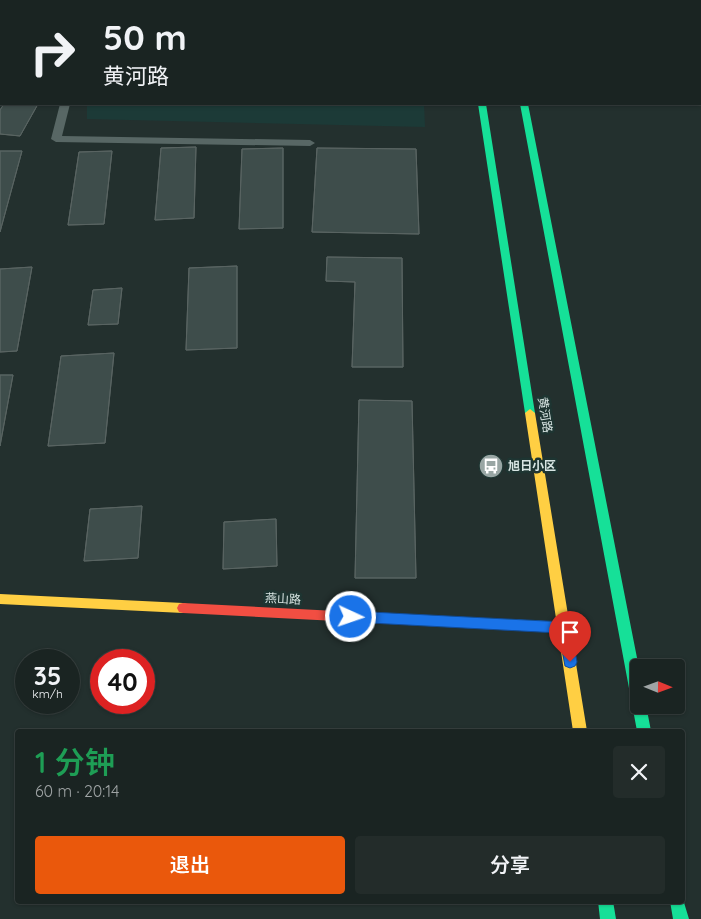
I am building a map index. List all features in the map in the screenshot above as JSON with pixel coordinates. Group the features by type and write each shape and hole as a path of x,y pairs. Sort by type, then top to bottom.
{"main road":[{"name":"黄河路","path":"482,105 580,729"},
{"path":"524,105 631,659"},
{"name":"燕山路","path":"0,599 565,627"},
{"path":"641,714 644,729"},
{"path":"606,904 608,919"},
{"path":"678,904 680,919"}],"lane":[{"path":"65,105 56,139 310,143"}],"shaded area":[{"path":"87,105 424,105 425,127 87,119"}],"building":[{"path":"3,105 37,105 20,136 0,134 0,110"},
{"path":"3,105 37,105 20,136 0,134 0,110"},
{"path":"196,147 194,218 155,220 161,148"},
{"path":"196,147 194,218 155,220 161,148"},
{"path":"283,148 283,228 239,229 242,149"},
{"path":"283,148 283,228 239,229 242,149"},
{"path":"317,148 416,149 419,234 312,232"},
{"path":"317,148 416,149 419,234 312,232"},
{"path":"0,151 22,151 0,232"},
{"path":"0,151 22,151 0,232"},
{"path":"112,151 104,224 68,225 79,152"},
{"path":"112,151 104,224 68,225 79,152"},
{"path":"327,257 402,258 403,367 352,367 355,282 326,281"},
{"path":"327,257 402,258 403,367 352,367 355,282 326,281"},
{"path":"237,266 237,348 186,350 189,268"},
{"path":"237,266 237,348 186,350 189,268"},
{"path":"32,267 17,351 0,352 0,269"},
{"path":"32,267 17,351 0,352 0,269"},
{"path":"122,288 118,324 88,325 93,290"},
{"path":"122,288 118,324 88,325 93,290"},
{"path":"114,353 105,443 48,446 61,356"},
{"path":"114,353 105,443 48,446 61,356"},
{"path":"0,375 13,375 0,446"},
{"path":"0,375 13,375 0,446"},
{"path":"359,400 412,401 416,578 355,578"},
{"path":"359,400 412,401 416,578 355,578"},
{"path":"142,506 138,558 84,561 90,509"},
{"path":"142,506 138,558 84,561 90,509"},
{"path":"276,519 277,566 223,569 224,522"},
{"path":"276,519 277,566 223,569 224,522"}],"traffic: fast":[{"path":"482,105 530,413"},
{"path":"524,105 631,659"},
{"path":"414,620 565,627"},
{"path":"641,714 644,729"},
{"path":"606,904 608,919"},
{"path":"678,904 681,919"}],"traffic: slow":[{"path":"530,413 580,729"},
{"path":"0,599 183,608"}],"traffic: jam":[{"path":"183,608 414,620"}],"place":[{"name":"旭日小区","path":"491,466"}],"route":[{"path":"351,617 565,627 570,662"}]}
